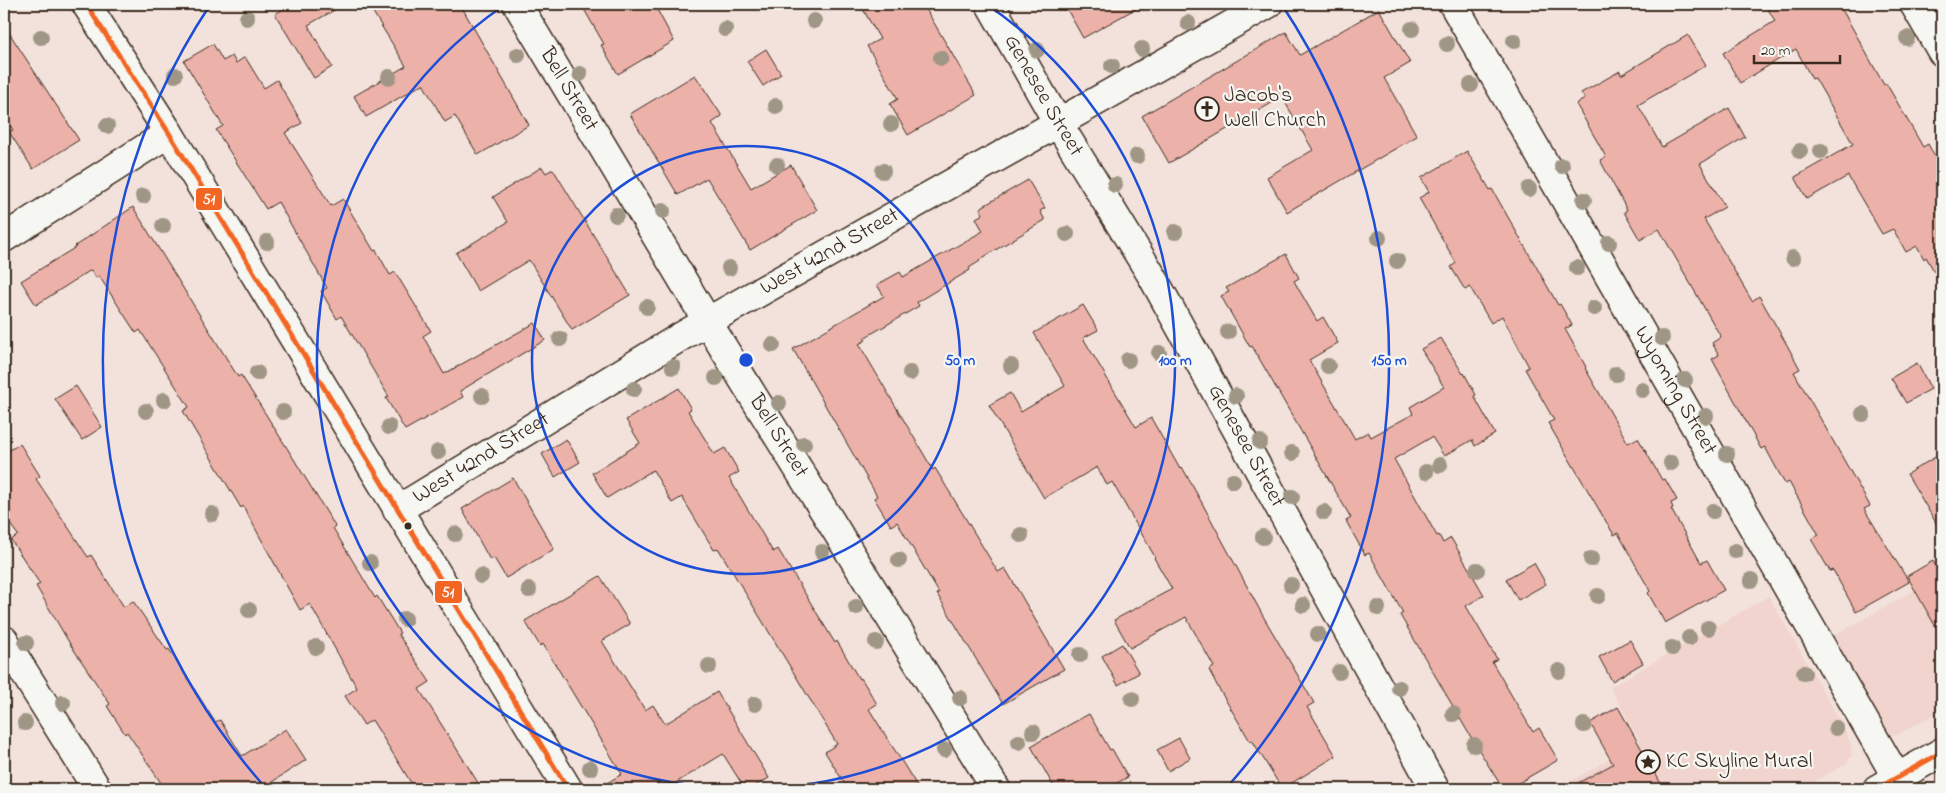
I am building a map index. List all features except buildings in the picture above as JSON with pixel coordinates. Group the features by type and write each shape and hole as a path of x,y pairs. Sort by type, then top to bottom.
{"street":[{"path":"86,4 169,133 568,789"},
{"name":"Bell Street","path":"517,4 708,322 996,789"},
{"name":"Genesee Street","path":"990,4 1058,122 1152,276 1435,789"},
{"name":"West 42nd Street","path":"397,510 708,322 1268,4"},
{"name":"Wyoming Street","path":"1453,4 1887,784"},
{"path":"1914,4 1942,52"},
{"path":"4,238 169,133"},
{"path":"4,640 97,789"},
{"path":"1887,784 1942,752"}],"shaded area":[{"path":"1942,575 1942,710 1897,735 1886,734 1831,637"},
{"path":"1769,596 1844,728 1851,745 1852,755 1846,764 1801,789 1557,789 1640,742 1610,687"}],"transit line":[{"name":"51","path":"86,4 169,133 568,789"},
{"name":"51","path":"1877,789 1942,752"}],"place":[{"name":"Jacob's Well Church","path":"1207,109"},
{"name":"KC Skyline Mural","path":"1648,762"}]}
